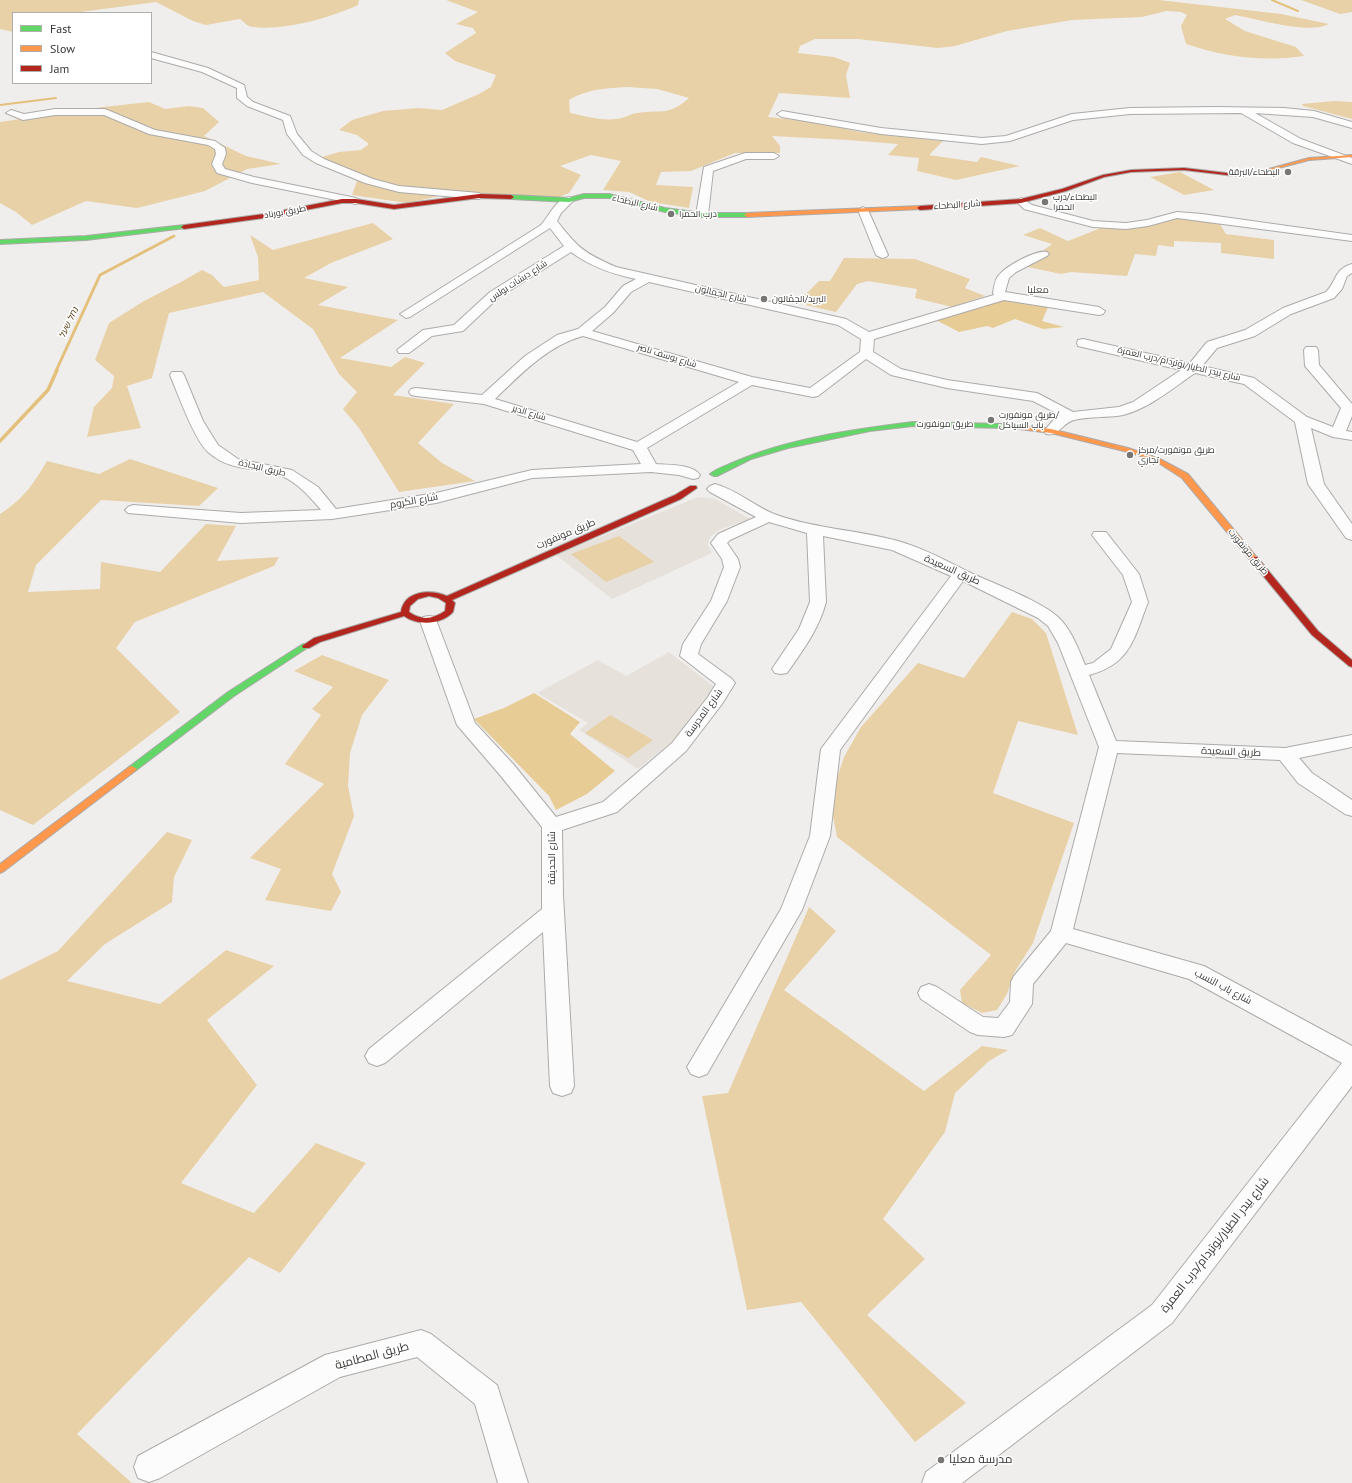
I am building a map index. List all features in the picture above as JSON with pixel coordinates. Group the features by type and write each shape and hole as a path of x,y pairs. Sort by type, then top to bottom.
{"street":[{"path":"152,55 206,70 241,87 242,98 250,104 287,118 292,134 307,152 320,161 369,181 399,189 479,196"},
{"path":"782,114 882,131 982,141 1007,139 1062,120 1099,114 1241,110 1304,112 1352,125"},
{"path":"1241,110 1297,141 1352,160"},
{"path":"11,113 23,117 55,112 105,112 152,132 211,143 220,148 221,154 217,164 221,171 252,180 356,201"},
{"path":"1341,156 1348,146"},
{"path":"702,215 708,169 745,156 774,156"},
{"name":"شارع البطحاء","path":"569,200 584,196 609,196 665,210 702,215 889,210 1021,201 1064,190 1103,176 1132,171 1184,169 1235,175 1251,174 1309,159 1352,156"},
{"name":"طريق بورناد","path":"0,242 74,239 174,228 264,216 342,201 356,201 394,207 479,196 569,200"},
{"path":"406,314 545,227 551,221 556,211 569,200"},
{"path":"1021,201 1028,208 1093,224 1126,226 1148,223 1177,216 1189,216 1352,238"},
{"path":"863,210 882,255"},
{"name":"شارع الجمالون","path":"551,221 571,247 587,259 612,270 842,322 868,337"},
{"name":"شارع دبشات بولس","path":"404,350 428,333 458,328 494,295 571,247"},
{"path":"1003,296 999,292 1003,277 1012,269 1043,254"},
{"path":"1051,431 1061,420 1071,416 1122,411 1138,405 1194,367 1212,345 1250,333 1261,328 1286,310 1330,295 1336,289 1342,274 1351,269"},
{"path":"485,400 530,358 562,338 583,332 609,310 626,289 647,278"},
{"path":"1071,416 1037,397 947,384 896,372 866,353 868,337 1003,296 1099,311"},
{"name":"شارع يوسف ناصر","path":"583,332 750,381 813,393 866,353"},
{"name":"شارع بيدر الطيار/نوتردام/درب العمرة","path":"1083,343 1249,380 1302,420 1338,434 1352,436"},
{"path":"1311,350 1312,366 1348,408 1338,434"},
{"name":"طريق البجادة","path":"176,376 196,421 212,448 233,462 287,473 313,490 332,514"},
{"path":"650,468 639,447 750,381"},
{"name":"شارع الدير","path":"416,392 485,400 639,447"},
{"path":"1302,420 1316,484 1352,535"},
{"name":"طريق مونفورت","path":"715,482 749,458 787,446 890,426 954,424 1018,426 1051,431 1126,448 1156,459 1185,476 1315,633 1352,664"},
{"name":"شارع الكروم","path":"133,510 241,518 332,514 436,498 532,474 650,468 681,471 693,482"},
{"path":"703,473 715,482 704,491 693,482 703,473"},
{"name":"طريق مونفورت","path":"448,599 508,570 574,543 678,497 693,482"},
{"name":"طريق السعيدة","path":"715,482 727,494 768,517 815,530 863,538 897,546 961,574 1044,614 1055,623 1067,643 1109,747 1286,754 1352,741"},
{"name":"شارع المدرسة","path":"552,826 610,807 679,748 716,700 726,683 689,656 692,644 719,601 732,567 730,559 719,543 724,537 768,517"},
{"path":"781,669 811,624 816,613 818,602 815,530"},
{"path":"1079,672 1099,667 1119,652 1140,602 1131,574 1100,535"},
{"path":"699,1067 791,910 820,836 831,749 961,574"},
{"path":"429,594 443,596 451,603 449,612 437,619 429,621 414,620 405,613 406,604 415,597 429,594"},
{"path":"0,869 231,694 287,657 317,640 405,613"},
{"name":"شارع الحديقة","path":"429,621 466,725 507,770 552,826 553,912 562,1086"},
{"path":"928,992 978,1026 1004,1028 1021,1004 1022,982 1061,934 1109,747"},
{"path":"1286,754 1305,778 1352,809"},
{"path":"377,1056 553,912"},
{"name":"شارع باب النسب","path":"1061,934 1196,972 1352,1058"},
{"name":"شارع بيدر الطيار/نوتردام/درب العمرة","path":"937,1483 1162,1314 1352,1068"},
{"name":"طريق المطامية","path":"149,1467 334,1365 421,1343 488,1395 513,1483"}],"shaded area":[{"path":"0,0 359,0 358,5 320,19 278,27 251,27 240,19 206,25 193,21 156,2 81,12 12,12 12,32 0,29"},
{"path":"446,0 1159,0 1281,14 1329,24 1309,28 1283,25 1235,15 1225,19 1245,31 1296,47 1304,56 1289,58 1244,57 1215,52 1186,44 1181,26 1187,15 1181,12 1166,11 1142,17 1072,20 1007,31 955,46 938,48 858,39 815,39 800,46 798,53 834,57 850,63 846,75 850,98 779,93 768,117 814,122 860,132 943,141 929,155 977,162 981,157 1020,166 956,180 917,171 919,158 888,155 898,144 772,136 780,146 780,153 735,153 691,171 661,172 656,185 693,187 689,208 651,202 629,192 603,190 621,161 591,155 560,166 581,175 569,193 555,199 449,194 407,203 352,195 357,181 346,170 309,161 339,152 361,150 369,144 357,135 339,130 352,120 383,111 418,108 442,110 479,94 491,87 496,75 455,61 445,53 476,33 473,28 456,24 478,12","holes":["627,87 657,89 689,98 682,104 669,110 637,113 619,119 599,119 570,113 569,100 590,91"]},
{"path":"1301,0 1352,0 1352,12 1340,14"},
{"path":"1334,101 1352,102 1352,119 1303,106 1302,104"},
{"path":"149,102 165,109 189,106 203,108 219,122 204,136 246,156 281,164 247,169 205,191 137,208 86,201 32,225 16,212 0,203 0,122"},
{"path":"1180,172 1214,190 1184,195 1150,177"},
{"path":"1179,218 1218,221 1226,234 1274,240 1274,259 1221,253 1221,243 1174,241 1174,247 1158,245 1156,256 1135,254 1127,276 1071,272 1061,274 1023,266 1052,244 1023,235 1040,228 1068,241 1106,226 1142,226"},
{"path":"373,223 393,239 331,263 304,278 348,287 318,305 398,320 340,358 391,367 405,357 425,363 393,395 454,404 418,443 442,463 475,481 399,492 359,428 343,409 357,392 339,374 313,329 263,292 169,313 152,378 127,386 141,428 87,437 94,407 112,388 114,376 95,360 109,323 144,301 202,270 212,275 224,287 259,280 258,257 250,235 273,250"},
{"path":"844,258 915,259 970,279 965,288 985,296 952,307 915,298 917,289 868,281 857,284 836,312 797,303 819,281 830,281"},
{"path":"1003,299 1049,305 1042,321 1064,327 1043,329 1015,319 993,328 987,326 959,332 934,319"},
{"path":"130,459 218,488 199,506 101,500 36,565 28,592 100,589 101,562 160,572 206,524 236,526 217,561 279,557 274,566 135,622 116,648 180,712 33,825 0,810 0,514 15,503 27,491 47,461 99,474"},
{"path":"698,497 715,499 750,519 719,530 710,537 708,545 712,553 612,599 556,555"},
{"path":"619,536 654,562 606,582 571,554"},
{"path":"1012,612 1032,619 1046,633 1078,735 1018,721 993,793 1074,823 1033,943 1014,973 1007,994 997,1010 982,1013 962,1003 960,990 991,955 837,837 830,800 844,757 861,727 918,663 964,678"},
{"path":"669,652 717,689 677,737 638,769 579,730 588,723 537,693 598,660 626,676"},
{"path":"322,655 389,680 362,715 350,753 348,786 354,816 332,874 341,892 331,911 265,900 281,869 250,858 324,784 285,764 321,715 312,709 333,687 294,671"},
{"path":"534,693 580,722 570,734 615,771 587,794 556,810 549,796 474,719 504,708"},
{"path":"610,715 653,740 628,758 585,733"},
{"path":"167,832 192,840 174,877 172,902 105,944 67,981 160,1004 226,950 274,966 207,1020 257,1085 181,1183 254,1213 316,1143 366,1163 280,1273 249,1257 77,1434 132,1483 0,1483 0,980 58,951"},
{"path":"809,907 836,931 784,990 924,1091 982,1046 1008,1050 989,1061 955,1093 945,1132 883,1219 925,1259 867,1315 966,1403 915,1442 801,1302 747,1310 702,1096 728,1093"}],"waterway":[{"path":"1272,0 1298,11"},
{"path":"0,105 56,98"},
{"name":"נחל שעל","path":"56,371 100,275 174,236"},
{"name":"נחל שעל","path":"0,441 48,390 57,370"}],"traffic: fast":[{"path":"511,197 569,200 584,196 609,196 665,210 702,215 747,215"},
{"path":"0,242 86,238 184,227"},
{"path":"714,474 749,458 787,446 870,429 913,424 1005,426"},
{"path":"132,769 231,694 306,646"}],"traffic: slow":[{"path":"1256,173 1309,159 1352,156"},
{"path":"747,215 920,208"},
{"path":"1005,426 1051,431 1126,449 1156,459 1185,476 1254,559"},
{"path":"0,869 132,769"}],"traffic: jam":[{"path":"920,208 1021,201 1064,190 1103,176 1131,171 1184,169 1235,175 1256,173"},
{"path":"184,227 264,216 342,201 356,201 394,207 479,196 511,197"},
{"path":"448,599 678,497 693,488"},
{"path":"1254,559 1315,633 1352,664"},
{"path":"429,594 446,599 451,603 449,612 438,618 427,621 421,621 410,617 405,613 406,605 415,597 429,594"},
{"path":"306,646 317,640 405,613"}],"place":[{"name":"البطحاء/البرقة","path":"1288,172"},
{"name":"البطحاء/درب الحمرا","path":"1045,202"},
{"name":"درب الحمرا","path":"671,214"},
{"name":"البريد/الجمّالون","path":"764,299"},
{"name":"طريق مونفورت/ باب السياكل","path":"991,420"},
{"name":"طريق مونفورت/مركز تجاري","path":"1130,455"},
{"name":"مدرسة معليا","path":"941,1460"}],"district":[{"name":"معليا","path":"1038,290"}]}
